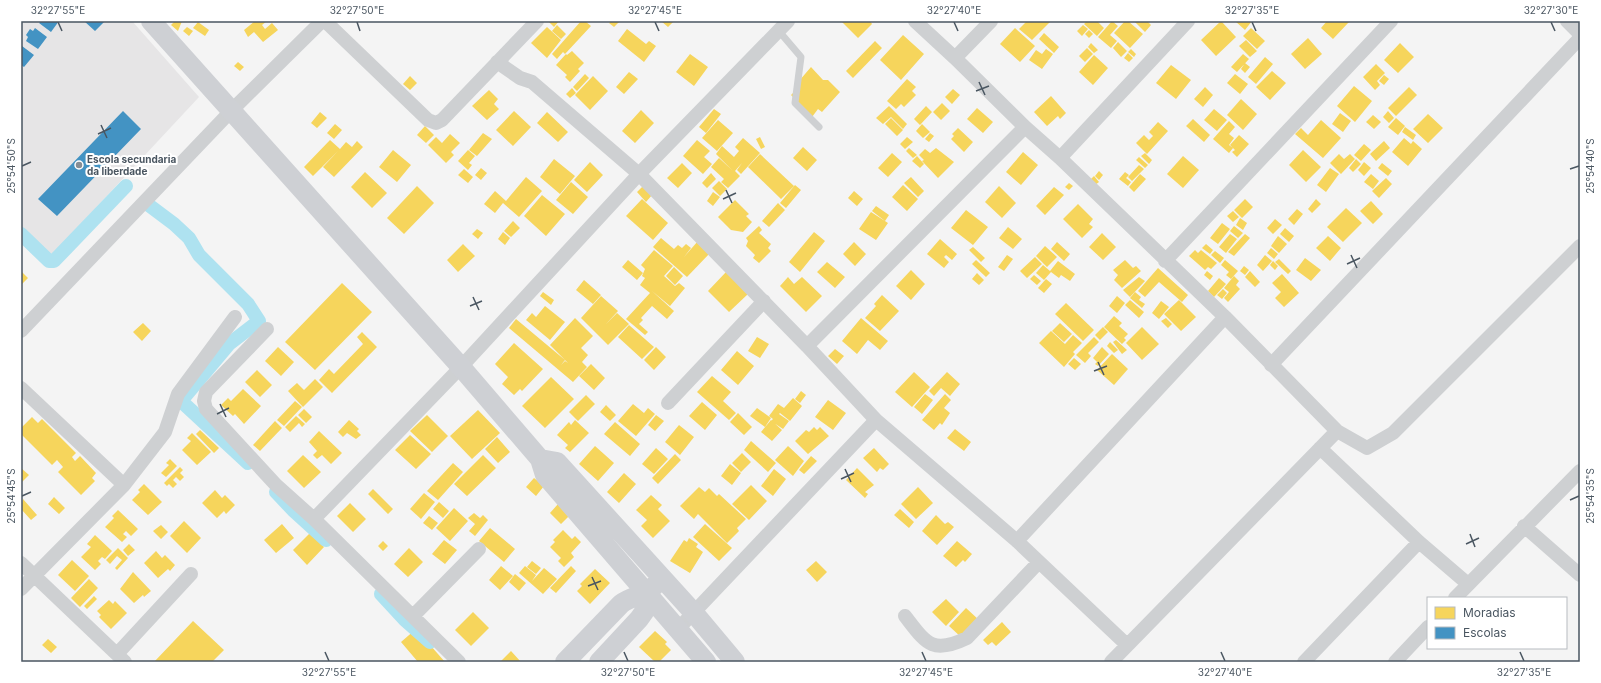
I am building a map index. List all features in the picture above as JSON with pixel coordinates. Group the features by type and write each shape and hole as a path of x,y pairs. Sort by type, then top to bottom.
{"street":[{"path":"151,21 461,367 540,459 544,475 706,662"},
{"path":"21,331 232,110 322,21"},
{"path":"325,21 428,120 436,123 442,120 537,21"},
{"path":"915,21 1225,317 1337,431 1367,448 1393,433 1580,246"},
{"path":"955,58 991,21"},
{"path":"1060,158 1188,21"},
{"path":"1165,261 1391,21"},
{"path":"1567,21 1580,34"},
{"path":"314,519 461,367 778,24"},
{"path":"1271,365 1580,38"},
{"path":"497,62 520,78 532,82 639,174 807,346 876,420 1017,541 1127,645"},
{"path":"807,346 1025,127"},
{"path":"668,404 764,302"},
{"path":"21,589 33,575 124,485 165,432 178,394 235,317"},
{"path":"1017,541 1225,317"},
{"path":"267,329 206,392 204,401 206,409 276,485 314,519 459,662"},
{"path":"21,388 124,485"},
{"path":"678,629 876,420"},
{"path":"1111,662 1337,431"},
{"path":"1320,448 1419,542 1468,584"},
{"path":"540,459 557,462 694,613 725,659"},
{"path":"1456,597 1524,526 1580,471"},
{"path":"600,539 615,526"},
{"path":"1524,526 1580,575"},
{"path":"1304,662 1419,542"},
{"path":"413,616 480,549"},
{"path":"905,616 921,637 930,644 943,646 954,644 967,638 1039,562"},
{"path":"21,563 121,658 191,574"},
{"path":"599,662 639,619 644,612 647,594 662,578"},
{"path":"565,662 628,598 647,594"},
{"path":"1395,662 1427,628"}],"lane":[{"path":"778,24 801,56 795,103 819,127"}],"shaded area":[{"name":"Escola secundaria da liberdade","path":"21,21 132,21 199,97 48,259 21,232"}],"building: Moradias":[{"path":"175,21 182,21 178,31 171,25"},
{"path":"255,21 267,21 262,25 265,29 272,23 278,30 263,42 254,32 248,37 244,30"},
{"path":"548,21 559,21 554,27"},
{"path":"581,21 585,21 591,26 565,54 563,52 557,59 552,54"},
{"path":"611,21 620,21 614,27 609,23"},
{"path":"661,21 674,21 668,27"},
{"path":"841,21 870,21 872,24 858,38"},
{"path":"1027,21 1051,21 1032,40 1019,29"},
{"path":"1087,21 1097,21 1104,28 1097,36 1084,24"},
{"path":"1112,21 1118,26 1110,35 1117,41 1111,48 1098,37"},
{"path":"1125,21 1128,21 1143,34 1130,48 1114,33"},
{"path":"1134,21 1147,21 1151,25 1145,32"},
{"path":"1221,21 1236,37 1216,56 1201,40"},
{"path":"1235,21 1252,21 1245,30"},
{"path":"1327,21 1349,22 1333,39 1321,28"},
{"path":"198,22 209,30 205,36 193,28"},
{"path":"557,25 566,34 561,39 552,31"},
{"path":"1083,25 1088,29 1082,36 1077,31"},
{"path":"187,27 193,31 189,36 183,31"},
{"path":"547,27 561,40 547,58 531,43"},
{"path":"1015,28 1035,46 1020,62 1000,44"},
{"path":"1251,28 1265,41 1257,49 1243,36"},
{"path":"627,29 646,44 649,41 656,46 644,62 618,41"},
{"path":"1089,30 1093,34 1089,38 1085,34"},
{"path":"1044,33 1059,47 1054,53 1039,39"},
{"path":"903,35 924,54 901,80 880,60"},
{"path":"1308,38 1322,54 1305,69 1291,54"},
{"path":"1246,40 1257,51 1250,57 1239,46"},
{"path":"875,41 882,48 853,78 846,71"},
{"path":"1118,42 1127,51 1121,57 1113,48"},
{"path":"1091,43 1098,50 1094,53 1088,47"},
{"path":"1400,43 1414,57 1398,73 1384,60"},
{"path":"1087,48 1093,54 1085,62 1079,56"},
{"path":"1046,49 1053,54 1042,69 1029,60 1036,50 1042,54"},
{"path":"1131,49 1136,54 1134,57 1128,52"},
{"path":"572,51 584,63 578,69 580,71 570,82 565,77 567,75 556,65 566,54 567,55"},
{"path":"1128,53 1133,58 1129,62 1124,58"},
{"path":"690,54 708,67 694,86 676,72"},
{"path":"1243,54 1249,59 1237,72 1231,67"},
{"path":"1094,55 1108,68 1093,85 1079,72"},
{"path":"1265,57 1273,64 1256,84 1248,77"},
{"path":"238,62 244,67 240,71 234,66"},
{"path":"1245,63 1250,67 1245,73 1241,69"},
{"path":"1376,64 1385,73 1377,81 1380,85 1375,90 1363,77"},
{"path":"1171,65 1191,80 1176,99 1156,83"},
{"path":"811,67 823,80 828,80 840,92 822,112 818,109 812,117 791,95 797,89 799,81"},
{"path":"1272,71 1286,83 1270,100 1256,87"},
{"path":"629,72 638,79 624,94 616,87"},
{"path":"585,74 589,78 577,91 573,87"},
{"path":"1235,74 1248,84 1240,94 1227,83"},
{"path":"1384,75 1389,79 1384,85 1379,81"},
{"path":"410,76 417,83 410,90 403,84"},
{"path":"593,76 608,91 590,110 575,95"},
{"path":"907,79 916,87 912,91 916,95 904,107 901,104 896,109 887,101"},
{"path":"1354,86 1372,101 1355,122 1337,106"},
{"path":"1205,87 1213,95 1203,107 1194,99"},
{"path":"1409,87 1417,95 1396,116 1388,108"},
{"path":"572,88 576,93 570,98 566,94"},
{"path":"953,89 960,95 952,104 945,97"},
{"path":"489,90 498,99 494,104 499,109 487,120 472,106"},
{"path":"1051,96 1066,113 1060,119 1058,116 1047,126 1034,112"},
{"path":"1241,99 1257,114 1243,130 1227,115"},
{"path":"942,103 950,111 941,120 933,112"},
{"path":"889,106 907,124 903,129 891,117 883,124 876,118"},
{"path":"926,106 932,112 920,125 914,119"},
{"path":"977,108 993,122 983,133 967,119"},
{"path":"714,109 721,114 706,133 699,127"},
{"path":"1214,109 1227,120 1217,131 1204,120"},
{"path":"641,110 654,123 635,143 622,131"},
{"path":"514,111 531,127 513,146 496,130"},
{"path":"1388,111 1394,118 1389,123 1383,117"},
{"path":"320,112 327,118 317,128 311,123"},
{"path":"547,112 568,132 558,142 537,123"},
{"path":"1340,113 1351,121 1343,132 1332,124"},
{"path":"1428,114 1443,128 1428,143 1413,129"},
{"path":"1373,115 1381,122 1374,129 1366,122"},
{"path":"891,118 903,130 897,136 885,124"},
{"path":"1396,118 1405,126 1398,135 1388,127"},
{"path":"1193,119 1210,135 1204,142 1186,126"},
{"path":"718,120 733,133 717,151 702,138"},
{"path":"1321,120 1341,138 1323,158 1295,134 1301,128 1308,135"},
{"path":"1229,121 1235,127 1229,134 1234,138 1229,145 1233,148 1229,153 1213,139"},
{"path":"1158,122 1168,131 1147,154 1136,143 1144,135 1149,140 1153,136 1149,132"},
{"path":"335,124 342,130 334,139 327,133"},
{"path":"922,124 930,132 923,138 916,131"},
{"path":"425,126 434,135 426,143 417,135"},
{"path":"1405,127 1416,135 1413,140 1402,132"},
{"path":"958,128 973,142 964,152 951,139 954,136 952,134"},
{"path":"483,133 492,139 477,156 469,150"},
{"path":"930,133 934,136 929,142 925,139"},
{"path":"450,134 460,143 451,152 454,155 446,163 428,145 436,137 442,143"},
{"path":"1239,135 1249,144 1237,157 1232,152 1235,150 1230,145"},
{"path":"760,137 765,147 761,149 756,139"},
{"path":"907,137 913,142 905,149 900,144"},
{"path":"743,138 760,153 741,174 737,170 742,163 735,171 740,176 728,188 721,182 724,179 711,167 719,158 732,170 716,154 722,146 734,157 739,151 735,147"},
{"path":"1404,138 1411,144 1413,141 1422,149 1408,166 1392,152"},
{"path":"330,140 340,149 346,142 352,147 357,141 363,147 334,177 323,167 338,151 313,176 304,167"},
{"path":"697,140 710,151 704,157 712,164 703,174 683,156"},
{"path":"1384,141 1390,148 1376,161 1370,154"},
{"path":"1364,144 1371,150 1361,161 1354,155"},
{"path":"803,147 817,160 807,171 793,158"},
{"path":"909,148 917,155 913,158 906,151"},
{"path":"936,148 954,162 938,178 922,161 924,160 919,155 925,149 930,153"},
{"path":"393,150 411,165 397,182 379,167"},
{"path":"468,150 475,156 469,163 472,165 468,170 458,161"},
{"path":"1303,150 1321,167 1306,182 1289,165"},
{"path":"1023,152 1038,165 1021,185 1006,172"},
{"path":"892,153 902,162 888,177 878,168"},
{"path":"1145,153 1152,160 1149,164 1141,156"},
{"path":"760,154 794,186 781,199 748,167"},
{"path":"1339,154 1344,159 1350,154 1355,159 1341,174 1330,163"},
{"path":"917,156 924,164 920,168 912,161"},
{"path":"1183,156 1199,170 1183,188 1167,174"},
{"path":"1139,157 1148,165 1145,168 1136,160"},
{"path":"554,159 575,176 560,194 540,177"},
{"path":"1356,159 1361,164 1353,172 1349,168"},
{"path":"590,162 603,175 587,192 574,180"},
{"path":"1364,162 1371,168 1364,176 1358,170"},
{"path":"682,163 692,173 678,188 667,178"},
{"path":"1382,163 1392,171 1388,176 1378,168"},
{"path":"1139,165 1144,169 1132,181 1128,177"},
{"path":"481,168 487,173 481,180 475,175"},
{"path":"1330,168 1339,174 1326,192 1317,185"},
{"path":"464,169 473,177 468,183 458,175"},
{"path":"1099,171 1103,175 1099,180 1095,176"},
{"path":"365,172 387,193 372,208 351,187"},
{"path":"1125,172 1129,175 1126,178 1131,182 1128,186 1119,179"},
{"path":"711,173 716,179 707,188 702,183"},
{"path":"1140,174 1146,179 1134,192 1129,187"},
{"path":"1371,174 1379,181 1373,189 1364,182"},
{"path":"1094,176 1099,182 1095,185 1090,180"},
{"path":"526,177 542,191 519,217 503,203 495,213 484,204 495,191 506,201"},
{"path":"911,177 924,191 918,197 904,183"},
{"path":"1386,178 1392,184 1379,198 1372,191"},
{"path":"719,181 727,189 720,196 712,188"},
{"path":"571,182 588,197 573,214 556,200"},
{"path":"1069,183 1073,186 1069,190 1065,187"},
{"path":"795,185 801,190 786,208 780,203"},
{"path":"903,185 918,199 907,211 892,197"},
{"path":"417,186 434,203 404,234 387,218"},
{"path":"643,186 652,195 646,202 637,192"},
{"path":"999,186 1016,203 1002,218 985,202"},
{"path":"1054,187 1064,195 1045,215 1036,206"},
{"path":"854,191 863,199 857,206 848,198"},
{"path":"713,192 720,197 713,206 707,201"},
{"path":"542,195 565,214 546,236 524,216"},
{"path":"642,199 668,223 653,240 626,216"},
{"path":"1245,199 1253,207 1242,218 1234,210"},
{"path":"1316,199 1321,204 1312,213 1308,209"},
{"path":"735,200 749,214 746,216 752,222 743,232 731,230 718,217"},
{"path":"1371,201 1383,214 1373,224 1360,211"},
{"path":"778,203 785,210 769,227 762,221"},
{"path":"1078,204 1093,219 1089,224 1093,227 1082,238 1063,219"},
{"path":"876,206 889,215 885,221 872,211"},
{"path":"1346,208 1362,223 1343,242 1327,227"},
{"path":"1297,209 1303,214 1294,225 1288,219"},
{"path":"966,210 988,227 973,245 951,228"},
{"path":"1233,211 1239,217 1233,222 1227,216"},
{"path":"871,212 888,223 876,240 859,229"},
{"path":"1240,218 1247,223 1243,230 1236,225"},
{"path":"1275,219 1282,225 1273,234 1267,228"},
{"path":"513,221 520,228 511,237 504,231"},
{"path":"1222,223 1230,229 1218,244 1210,238"},
{"path":"759,226 762,230 759,233 771,244 768,248 771,251 759,263 753,258 755,255 746,246 748,241 746,238"},
{"path":"1234,226 1243,233 1238,238 1230,231"},
{"path":"1008,227 1022,239 1013,249 999,238"},
{"path":"1285,228 1294,236 1289,242 1280,234"},
{"path":"477,229 483,233 478,239 472,234"},
{"path":"503,232 510,238 505,245 498,239"},
{"path":"814,232 825,241 800,272 789,262"},
{"path":"1102,233 1116,247 1103,260 1089,247"},
{"path":"1230,234 1237,239 1226,253 1219,247"},
{"path":"1245,234 1250,238 1234,256 1228,252"},
{"path":"1278,236 1287,244 1279,253 1271,246"},
{"path":"1328,236 1341,248 1330,261 1316,248"},
{"path":"661,238 674,249 678,245 682,248 686,244 691,248 684,257 698,241 710,253 687,277 653,247"},
{"path":"940,239 957,254 952,260 946,255 944,257 949,262 944,268 927,254"},
{"path":"854,242 866,254 855,266 843,254"},
{"path":"1057,242 1070,254 1064,261 1051,249"},
{"path":"463,244 475,256 458,272 447,260"},
{"path":"1206,244 1213,250 1210,254 1202,248"},
{"path":"1045,246 1057,257 1047,267 1036,256"},
{"path":"973,247 985,258 981,262 969,250"},
{"path":"1271,248 1278,254 1274,259 1267,253"},
{"path":"654,250 673,266 664,276 675,286 679,283 685,288 670,306 652,291 674,311 667,319 652,306 641,318 643,320 639,324 648,332 645,335 626,319 650,293 640,285 645,278 642,276 645,269 641,265"},
{"path":"1195,250 1198,253 1201,250 1217,263 1211,269 1208,267 1205,270 1189,256"},
{"path":"1215,251 1224,258 1220,263 1211,255"},
{"path":"1007,255 1013,259 1004,271 998,267"},
{"path":"1265,255 1272,261 1263,271 1257,265"},
{"path":"1035,257 1042,264 1027,278 1020,271"},
{"path":"1305,258 1321,270 1311,281 1296,270"},
{"path":"1279,259 1291,271 1288,274 1275,262"},
{"path":"628,260 643,273 637,280 622,267"},
{"path":"976,260 990,273 986,277 972,264"},
{"path":"1125,260 1133,268 1136,266 1141,271 1122,288 1114,280 1118,275 1113,270"},
{"path":"1225,260 1238,271 1231,279 1226,275 1229,272 1221,265"},
{"path":"1058,261 1075,274 1070,281 1061,275 1059,278 1051,272 1044,280 1036,273 1043,265 1050,271"},
{"path":"1273,261 1278,266 1275,270 1270,265"},
{"path":"827,262 845,277 835,288 817,272"},
{"path":"1244,266 1249,270 1245,275 1240,271"},
{"path":"674,267 683,276 675,285 666,276"},
{"path":"1158,268 1188,295 1182,302 1159,282 1145,297 1138,291"},
{"path":"911,270 925,284 911,300 896,286"},
{"path":"21,271 28,278 21,285"},
{"path":"1207,271 1213,276 1210,280 1204,275"},
{"path":"1250,271 1260,282 1255,287 1245,277"},
{"path":"726,272 748,294 729,312 708,291"},
{"path":"977,273 984,280 979,285 972,279"},
{"path":"1282,274 1299,293 1284,307 1275,298 1281,292 1272,283"},
{"path":"1034,275 1041,281 1037,285 1030,279"},
{"path":"1234,276 1239,281 1236,285 1240,289 1228,302 1224,298 1229,292 1224,288"},
{"path":"788,277 794,284 802,277 822,296 806,312 780,286"},
{"path":"1139,277 1145,281 1130,297 1123,290"},
{"path":"1219,278 1226,284 1214,297 1208,291"},
{"path":"1046,279 1052,284 1044,293 1038,288"},
{"path":"584,280 601,295 593,304 576,290"},
{"path":"342,283 372,312 315,370 285,342"},
{"path":"1223,289 1227,293 1222,299 1217,295"},
{"path":"543,292 554,300 551,305 540,296"},
{"path":"1135,292 1141,297 1139,300 1145,304 1142,308 1130,298"},
{"path":"882,295 899,311 880,331 865,318 876,306 874,304"},
{"path":"601,296 618,311 606,324 617,313 629,324 608,345 581,318"},
{"path":"1117,296 1125,303 1117,313 1109,306"},
{"path":"1130,300 1144,312 1139,318 1125,305"},
{"path":"1179,300 1196,317 1181,331 1164,314"},
{"path":"1161,301 1169,307 1159,319 1152,313"},
{"path":"1066,303 1094,330 1083,341 1055,314"},
{"path":"545,306 565,322 550,340 526,320 532,313 536,317"},
{"path":"1114,316 1122,323 1119,326 1128,334 1124,338 1126,340 1122,344 1104,327"},
{"path":"575,318 593,336 581,348 588,355 582,362 587,367 573,382 509,328 516,319 565,360 550,345"},
{"path":"861,318 888,341 880,350 868,340 857,354 842,341"},
{"path":"1166,318 1172,324 1168,328 1161,321"},
{"path":"143,323 151,331 142,341 133,332"},
{"path":"1060,323 1072,334 1064,342 1052,331"},
{"path":"629,325 654,347 642,359 618,337"},
{"path":"1103,327 1108,332 1100,340 1095,335"},
{"path":"1142,327 1159,344 1142,360 1126,343"},
{"path":"1051,331 1065,344 1073,335 1082,343 1073,352 1075,354 1064,367 1039,343"},
{"path":"362,332 377,347 332,393 319,380 329,369 334,374 363,344 357,337"},
{"path":"757,337 769,344 760,358 748,351"},
{"path":"1094,337 1099,342 1088,353 1091,356 1085,363 1076,355"},
{"path":"1116,340 1127,350 1122,354 1113,342"},
{"path":"1110,342 1118,350 1114,353 1107,346"},
{"path":"514,343 543,369 522,391 520,389 514,395 502,384 508,377 495,364"},
{"path":"278,347 294,362 281,376 265,361"},
{"path":"656,347 666,357 654,370 644,360"},
{"path":"1102,347 1109,354 1098,366 1095,364 1097,362 1093,358"},
{"path":"835,349 844,356 837,364 828,356"},
{"path":"737,351 754,366 738,385 721,370"},
{"path":"1112,354 1128,369 1114,385 1097,370"},
{"path":"1074,358 1081,364 1075,370 1068,364"},
{"path":"591,364 605,378 594,390 579,376"},
{"path":"257,370 272,385 260,397 245,382"},
{"path":"914,372 930,387 912,407 895,392"},
{"path":"947,372 960,384 950,396 941,388 934,396 929,391"},
{"path":"712,376 731,392 723,401 736,413 729,420 697,392"},
{"path":"551,377 574,399 545,428 522,406"},
{"path":"315,379 323,387 303,407 288,391 297,383 304,390"},
{"path":"243,389 261,406 244,424 235,414 233,416 221,405 228,398 231,401"},
{"path":"801,391 806,395 800,403 795,399"},
{"path":"925,394 933,400 922,414 914,407"},
{"path":"945,394 951,400 944,408 950,413 942,425 940,423 934,430 922,420"},
{"path":"586,395 595,404 578,421 569,412"},
{"path":"793,398 802,406 790,421 780,413 779,414 789,421 783,429 771,421 773,419 769,416 778,404 784,408"},
{"path":"828,400 846,413 833,430 815,417"},
{"path":"295,401 302,407 284,426 277,420"},
{"path":"702,402 717,415 705,430 689,416"},
{"path":"633,404 644,413 648,408 655,414 636,436 618,421"},
{"path":"606,405 616,415 610,421 600,412"},
{"path":"757,408 771,418 765,427 750,416"},
{"path":"304,409 312,417 306,423 298,415"},
{"path":"478,410 500,433 472,459 450,436"},
{"path":"738,413 752,427 744,435 730,422"},
{"path":"427,415 448,436 432,452 410,431"},
{"path":"656,415 664,421 655,431 648,425"},
{"path":"296,416 305,424 302,427 299,423 290,432 285,427"},
{"path":"32,417 38,423 42,419 76,453 72,457 75,461 80,456 96,473 92,478 95,481 81,495 58,472 63,467 57,460 52,465 21,434 21,428"},
{"path":"349,420 359,429 357,431 361,435 356,439 347,433 343,437 338,432"},
{"path":"575,420 589,433 570,452 565,448 568,445 557,435 569,422 571,425"},
{"path":"771,420 782,430 772,441 761,432"},
{"path":"275,421 282,428 260,451 253,445"},
{"path":"615,422 640,444 630,456 604,434"},
{"path":"679,425 694,437 680,455 665,442"},
{"path":"814,427 817,430 820,427 829,436 808,454 795,441 806,430 809,432"},
{"path":"955,429 971,442 964,451 947,438"},
{"path":"200,430 219,448 214,453 196,434"},
{"path":"319,431 342,453 331,464 322,455 317,459 313,455 317,451 309,442"},
{"path":"192,433 211,452 197,465 182,450 191,441 187,438"},
{"path":"410,435 431,454 416,469 395,450"},
{"path":"497,437 510,452 498,463 485,449"},
{"path":"751,441 776,463 768,472 744,450"},
{"path":"595,446 614,463 598,481 579,464"},
{"path":"788,446 804,461 793,476 775,460"},
{"path":"656,448 668,459 654,474 642,464"},
{"path":"874,448 889,464 883,470 880,468 877,472 863,458"},
{"path":"742,453 751,462 741,472 732,463"},
{"path":"675,454 681,460 658,484 652,478"},
{"path":"303,455 321,472 304,488 287,471"},
{"path":"483,455 496,468 467,496 454,484"},
{"path":"811,456 817,461 804,474 799,470"},
{"path":"170,459 177,466 166,477 161,473 169,465 166,463"},
{"path":"453,463 463,472 438,500 427,491"},
{"path":"730,464 741,473 732,485 721,476"},
{"path":"180,467 183,470 180,473 184,477 180,481 176,477 173,480 177,484 173,488 169,484 167,486 164,483"},
{"path":"21,468 29,475 21,483"},
{"path":"857,468 874,485 865,492 868,494 865,498 846,480"},
{"path":"774,469 786,479 773,496 761,486"},
{"path":"624,473 636,484 619,503 607,492"},
{"path":"534,478 544,486 536,496 526,487"},
{"path":"144,484 162,502 148,515 132,500 140,492 138,490"},
{"path":"751,485 767,501 749,520 732,504"},
{"path":"699,487 705,492 709,488 717,496 719,494 746,519 737,528 739,531 727,543 698,514 694,519 680,506"},
{"path":"918,487 933,503 916,519 901,504"},
{"path":"373,489 393,509 388,514 368,494"},
{"path":"215,490 222,498 225,495 235,505 226,514 224,511 217,518 202,503"},
{"path":"424,493 435,502 421,519 410,509"},
{"path":"651,495 662,505 647,520 636,510"},
{"path":"54,497 65,508 59,514 48,504"},
{"path":"23,499 37,515 31,520 21,509"},
{"path":"439,502 449,511 443,518 433,509"},
{"path":"350,503 366,519 353,532 337,516"},
{"path":"558,504 570,515 561,524 550,513"},
{"path":"454,508 468,521 450,541 436,528"},
{"path":"658,509 670,521 653,538 641,526"},
{"path":"900,509 914,522 909,528 894,515"},
{"path":"118,510 138,529 131,536 126,531 123,534 127,537 122,542 105,527 114,518 112,516"},
{"path":"474,513 480,518 483,515 488,520 475,536 469,531 475,524 468,518"},
{"path":"936,515 945,524 948,522 954,527 937,545 922,531"},
{"path":"429,516 438,523 432,530 423,523"},
{"path":"184,521 201,538 187,553 170,536"},
{"path":"282,524 294,538 276,553 264,540"},
{"path":"705,524 732,548 719,561 693,537"},
{"path":"161,525 168,532 161,539 153,531"},
{"path":"490,528 515,549 504,562 479,541"},
{"path":"563,530 572,539 575,536 581,542 571,553 574,557 564,567 558,561 561,558 550,547 555,542 553,540"},
{"path":"310,533 324,547 307,565 293,550"},
{"path":"95,535 112,551 105,559 102,557 98,561 101,564 95,570 81,557 91,547 87,544"},
{"path":"689,538 698,544 696,547 703,552 690,573 670,561 684,540 687,542"},
{"path":"444,540 457,550 445,564 432,554"},
{"path":"383,541 388,546 383,551 378,546"},
{"path":"957,541 972,554 965,562 963,560 956,567 943,556"},
{"path":"129,544 135,550 128,556 123,550"},
{"path":"118,548 128,558 117,570 115,568 122,560 117,556 110,564 106,560"},
{"path":"409,548 423,562 408,577 394,564"},
{"path":"156,551 162,558 165,555 175,565 170,571 168,569 158,578 144,563"},
{"path":"72,560 89,576 75,591 58,575"},
{"path":"532,561 541,568 536,574 527,567"},
{"path":"816,561 827,572 817,582 806,570"},
{"path":"501,566 513,576 500,590 489,580"},
{"path":"525,566 536,575 532,581 544,568 557,579 543,594 519,573"},
{"path":"571,566 576,571 556,593 550,588"},
{"path":"595,569 610,583 590,604 577,591 582,586 580,584"},
{"path":"133,572 151,591 144,597 143,595 134,603 120,589"},
{"path":"515,574 526,583 519,591 509,582"},
{"path":"89,579 98,588 80,607 71,598"},
{"path":"94,596 97,599 87,609 84,606"},
{"path":"946,599 959,612 946,626 932,612"},
{"path":"109,600 113,604 115,601 127,613 111,629 99,617 101,615 97,611"},
{"path":"966,608 979,620 962,638 949,626"},
{"path":"473,612 489,628 471,646 455,630"},
{"path":"193,621 224,650 212,662 154,662"},
{"path":"1002,622 1011,632 996,646 992,642 988,645 983,640"},
{"path":"416,629 445,662 418,662 401,642"},
{"path":"655,631 667,642 665,644 671,650 659,662 655,662 639,647"},
{"path":"48,639 57,647 51,653 42,645"},
{"path":"511,651 521,662 500,662"}],"building: Escolas":[{"path":"41,21 59,21 51,32 39,23"},
{"path":"84,21 105,21 95,31"},
{"path":"35,28 47,37 38,49 26,41 28,37 26,35 30,29 33,31"},
{"path":"22,46 34,55 24,67 21,65"},
{"path":"123,111 141,129 57,216 38,199"}],"waterway":[{"path":"21,234 49,261 54,261 126,186"},
{"path":"146,203 174,224 189,238 199,255 248,304 259,321 229,344 181,401 248,463"},
{"path":"276,492 293,510 326,540"},
{"path":"381,594 405,620 430,642"}],"place":[{"name":"Escola secundaria da liberdade","path":"79,165"}]}
